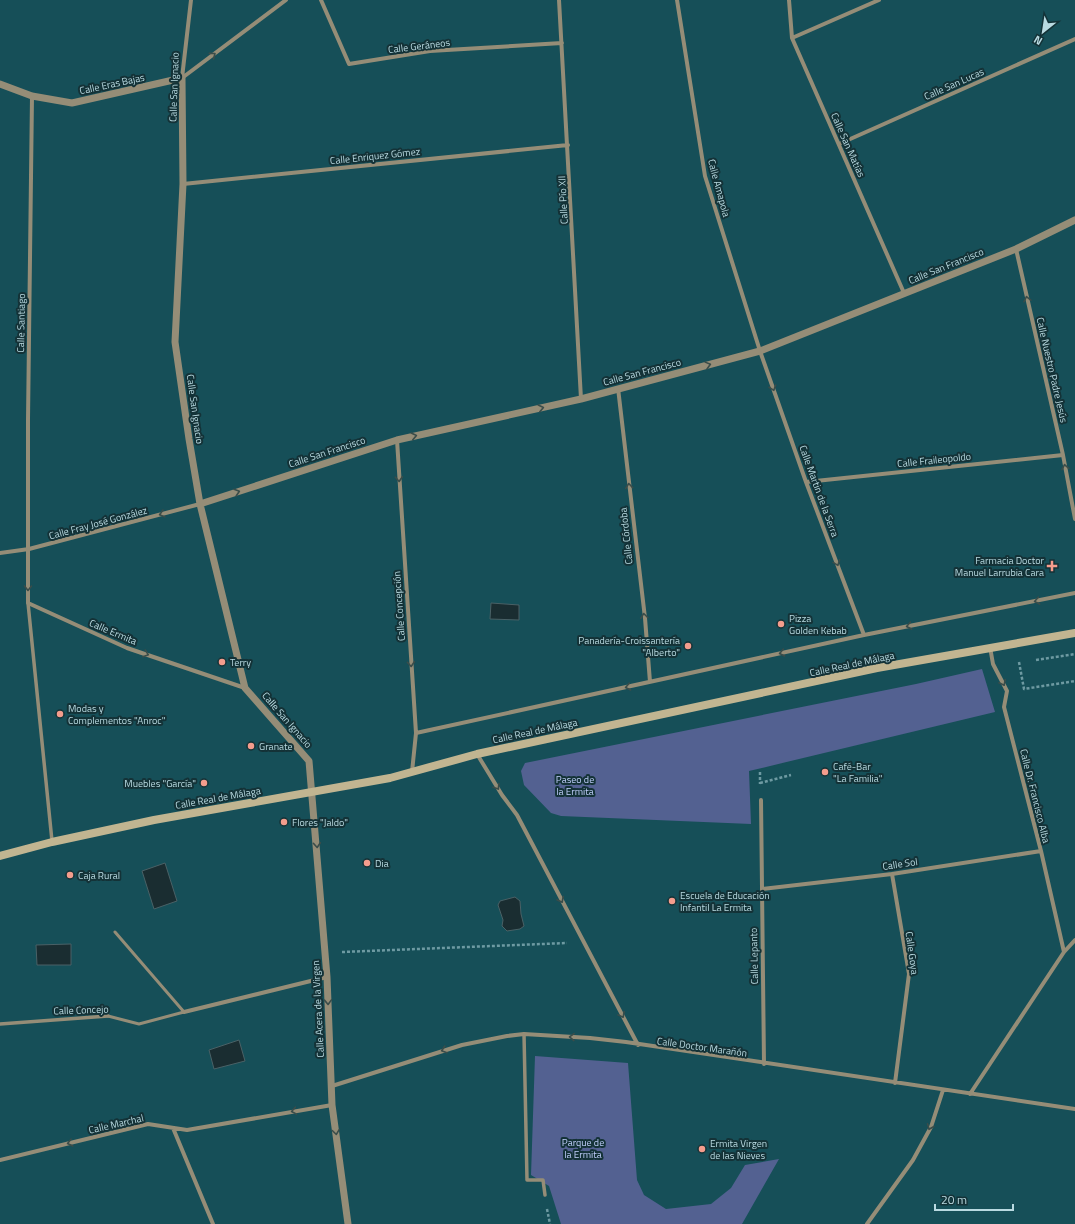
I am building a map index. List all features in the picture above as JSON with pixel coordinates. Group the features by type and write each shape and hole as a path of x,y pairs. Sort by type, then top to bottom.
{"main road":[{"name":"Calle Real de Málaga","path":"0,856 52,842 154,820 390,778 477,754 870,670 990,647 1075,633"}],"street":[{"name":"Calle San Ignacio","path":"191,0 182,78 183,184 175,342 200,504 245,688 310,761 313,792"},
{"path":"182,78 286,0"},
{"name":"Calle Geráneos","path":"321,0 349,64 430,51 562,43"},
{"name":"Calle Pío XII","path":"559,0 581,399"},
{"name":"Calle Amapola","path":"677,0 705,176 760,351"},
{"name":"Calle San Matías","path":"789,0 792,38 904,293"},
{"path":"792,38 879,0"},
{"name":"Calle San Lucas","path":"839,144 1075,39"},
{"name":"Calle Eras Bajas","path":"0,84 32,96 72,103 182,78"},
{"name":"Calle Santiago","path":"29,549 28,420 32,96"},
{"name":"Calle Enriquez Gómez","path":"183,184 568,145"},
{"name":"Calle San Francisco","path":"200,504 397,440 581,399 760,351 1016,249 1075,220"},
{"name":"Calle Nuestro Padre Jesús","path":"1016,249 1063,454 1075,519"},
{"name":"Calle Martin de la Serra","path":"760,351 806,482 864,635"},
{"name":"Calle Córdoba","path":"618,388 645,618 650,682"},
{"name":"Calle Concepción","path":"397,440 416,733 412,772"},
{"name":"Calle Fraileopoldo","path":"806,482 1063,454"},
{"name":"Calle Fray José González","path":"0,553 29,549 200,504"},
{"path":"29,549 28,603 52,842"},
{"path":"416,733 864,635 1075,594"},
{"name":"Calle Ermita","path":"28,603 128,648 245,688"},
{"name":"Calle Dr. Francisco Alba","path":"990,647 993,664 1007,691 1004,707 1041,851 1064,952"},
{"path":"477,754 502,795 517,815 638,1045"},
{"name":"Calle Acera de la Virgen","path":"313,792 327,977 332,1105 348,1224"},
{"name":"Calle Lepanto","path":"761,800 764,1064"},
{"name":"Calle Sol","path":"762,890 892,874 1041,851"},
{"name":"Calle Goya","path":"892,874 908,974 895,1083"},
{"path":"970,1094 1064,952 1075,940"},
{"name":"Calle Concejo","path":"184,1012 327,977"},
{"name":"Calle Concejo","path":"0,1024 108,1016"},
{"path":"524,1034 527,1180 543,1180 545,1195"},
{"name":"Calle Doctor Marañón","path":"332,1086 462,1045 524,1034 590,1038 1075,1109"},
{"path":"867,1224 913,1160 931,1127 943,1090"},
{"name":"Calle Marchal","path":"0,1160 148,1124 187,1130 332,1105"},
{"path":"174,1128 213,1224"}],"lane":[{"path":"115,932 184,1012"},
{"name":"Calle Concejo","path":"108,1016 139,1024 184,1012"}],"path":[{"path":"1032,660 1075,654"},
{"path":"1025,661 1018,662 1024,688 1075,681"},
{"path":"760,783 791,775"},
{"path":"358,951 583,943"}],"green space":[{"name":"Paseo de la Ermita","path":"982,669 995,712 749,771 751,824 561,816 551,813 524,785 521,771 525,763 916,684"},
{"name":"Parque de la Ermita","path":"535,1056 628,1063 637,1180 644,1195 666,1209 711,1204 731,1188 745,1165 779,1159 742,1224 561,1224 549,1186 531,1175"}],"shaded area":[{"path":"491,603 519,605 519,620 490,619"},
{"path":"165,863 177,901 154,909 142,871"},
{"path":"515,897 520,901 524,926 520,929 507,931 502,926 503,920 498,905 500,901"},
{"path":"71,944 71,965 37,965 36,945"},
{"path":"239,1040 245,1061 214,1069 209,1050"}],"place":[{"name":"Farmacia Doctor Manuel Larrubia Cara","path":"1052,566"},
{"name":"Pizza Golden Kebab","path":"781,624"},
{"name":"Panadería-Croissantería \"Alberto\"","path":"688,646"},
{"name":"Terry","path":"222,662"},
{"name":"Modas y Complementos \"Anroc\"","path":"60,714"},
{"name":"Granate","path":"251,746"},
{"name":"Café-Bar \"La Familia\"","path":"825,772"},
{"name":"Muebles \"García\"","path":"204,783"},
{"name":"Flores \"Jaldo\"","path":"284,822"},
{"name":"Dia","path":"367,863"},
{"name":"Caja Rural","path":"70,875"},
{"name":"Escuela de Educación Infantil La Ermita","path":"672,901"},
{"name":"Ermita Virgen de las Nieves","path":"702,1149"}]}
